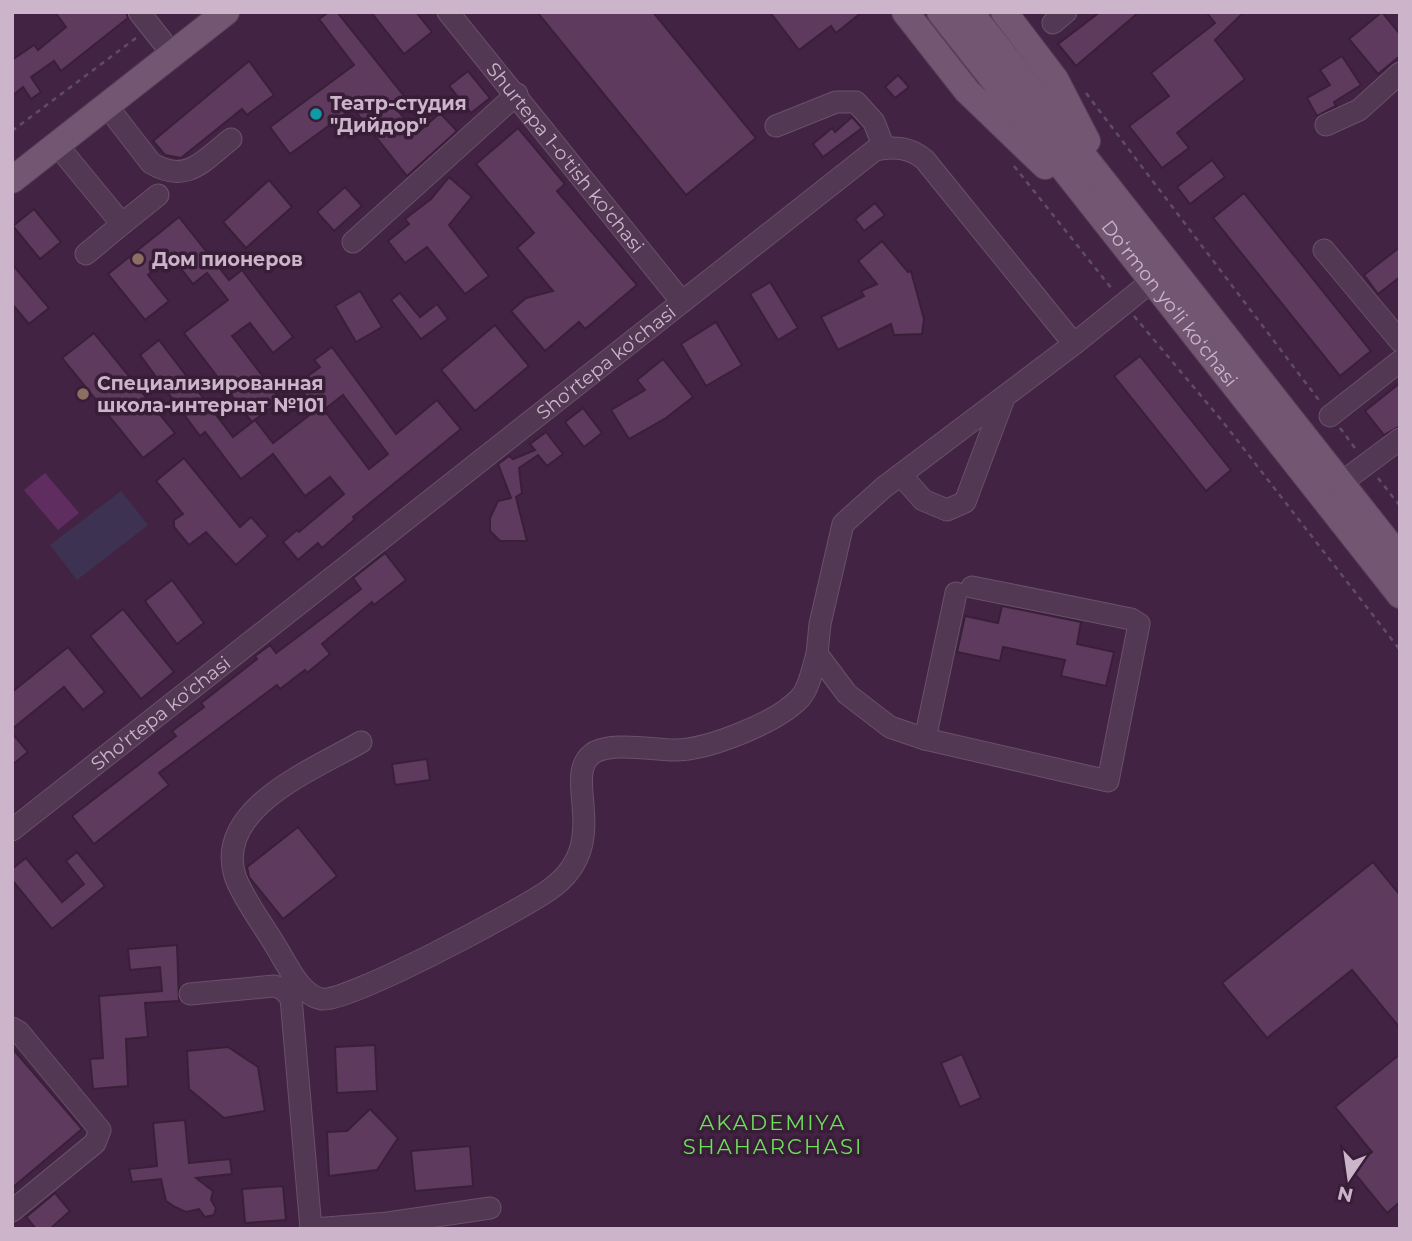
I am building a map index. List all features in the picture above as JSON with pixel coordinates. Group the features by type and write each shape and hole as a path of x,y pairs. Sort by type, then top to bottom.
{"main road":[{"path":"13,173 147,22 200,12"},
{"path":"13,173 57,145 226,12"},
{"path":"905,12 967,91 1010,135 1108,206"},
{"name":"Do‘rmon yo‘li ko‘chasi","path":"940,12 1108,206 1161,273 1400,595"},
{"name":"Do‘rmon yo‘li ko‘chasi","path":"970,12 1108,206"},
{"path":"1004,12 1055,79 1108,206"},
{"name":"Do‘rmon yo‘li ko‘chasi","path":"1161,273 1341,483 1400,558"}],"street":[{"name":"Shurtepa 1-o'tish ko'chasi","path":"448,12 517,94 682,302"},
{"path":"1326,125 1359,110 1400,73"},
{"path":"353,242 517,94"},
{"path":"776,126 836,102 856,102 874,122 884,148 906,149 925,160 1074,344"},
{"path":"107,106 151,163 158,168 184,173 192,171 231,139"},
{"path":"57,145 122,224"},
{"name":"Sho'rtepa ko'chasi","path":"13,827 868,155 884,148"},
{"path":"86,254 158,195"},
{"path":"1324,250 1400,341"},
{"path":"361,742 268,796 239,827 233,854 236,877 275,944 307,994 324,1000 366,985 453,945 525,905 567,877 580,855 586,824 580,773 591,755 605,748 678,750 736,735 785,711 802,696 817,654 820,624 843,524 901,475 1074,344 1161,273"},
{"path":"1330,416 1400,361"},
{"path":"901,475 923,500 947,510 965,502 1004,398"},
{"path":"1341,483 1400,439"},
{"path":"817,654 847,694 890,727 925,739 1096,779 1111,779 1139,624 1131,620 964,590 925,739"},
{"path":"190,994 274,986 283,989 291,998 312,1229 388,1223 490,1208"},
{"path":"12,1028 19,1032 100,1130 95,1143 12,1211"}],"path":[{"path":"12,131 147,22"},
{"path":"1086,93 1400,506"},
{"path":"1006,156 1124,304 1223,422 1400,650"}],"shaded area":[{"path":"45,473 79,513 58,530 24,490"},
{"path":"121,491 148,525 77,580 50,545"}],"building":[{"path":"55,12 126,12 128,18 61,71 54,61 31,77 41,92 31,99 23,87 12,96 12,60 34,45 38,50 66,27"},
{"path":"329,12 337,12 404,96 393,104 416,134 440,113 457,131 407,176 353,108 290,154 270,127 354,65 319,19"},
{"path":"371,12 416,12 432,32 404,54"},
{"path":"537,12 653,12 756,138 686,195"},
{"path":"770,12 862,12 836,33 831,26 799,50"},
{"path":"1100,12 1139,12 1076,66 1058,44"},
{"path":"1206,12 1244,12 1215,40 1245,79 1177,133 1189,148 1162,168 1129,126 1169,96 1151,73 1215,23"},
{"path":"1382,12 1400,34 1400,56 1378,74 1349,39"},
{"path":"1342,56 1361,85 1334,102 1336,106 1317,116 1307,98 1330,85 1320,70"},
{"path":"249,61 274,95 247,115 242,109 181,158 165,155 153,141"},
{"path":"468,71 490,98 471,113 449,86"},
{"path":"898,75 909,87 895,98 885,87"},
{"path":"852,117 862,128 823,157 813,144 832,128 835,132"},
{"path":"518,128 565,184 557,191 637,285 585,329 579,322 545,351 511,311 526,298 553,291 517,248 534,233 476,164"},
{"path":"1212,160 1225,177 1190,204 1177,187"},
{"path":"449,177 472,197 449,225 489,276 465,294 427,247 405,263 388,241 409,224 405,219 431,199"},
{"path":"269,180 292,207 246,248 223,222"},
{"path":"345,187 362,206 334,231 317,212"},
{"path":"1244,193 1371,351 1340,376 1213,218"},
{"path":"875,203 885,215 864,231 855,219"},
{"path":"34,209 61,242 40,259 13,226"},
{"path":"179,217 229,280 242,270 293,337 273,353 250,323 232,336 281,400 252,422 184,333 228,300 207,273 193,284 171,256 148,275 169,301 145,320 108,274"},
{"path":"882,241 908,272 911,271 924,319 922,334 894,335 891,324 838,350 821,317 864,296 861,291 877,284 858,261"},
{"path":"1400,247 1400,277 1378,294 1364,275"},
{"path":"12,264 49,308 29,324 12,304"},
{"path":"770,282 798,328 778,340 750,294"},
{"path":"360,291 382,327 356,342 335,306"},
{"path":"400,293 420,317 437,304 448,319 421,339 391,300"},
{"path":"716,322 742,365 706,386 681,344"},
{"path":"495,325 529,366 475,411 441,370"},
{"path":"94,333 175,433 143,458 62,358"},
{"path":"159,340 233,437 255,420 273,443 316,410 297,384 320,367 314,360 332,347 396,434 437,400 461,429 353,517 355,519 322,548 318,543 298,560 283,542 344,494 330,477 305,496 273,454 241,479 205,432 200,436 140,355","holes":["343,395 388,454 369,469 324,410"]},
{"path":"1140,356 1231,470 1206,491 1114,376"},
{"path":"663,359 693,397 666,418 629,439 611,410 645,390 637,380"},
{"path":"1400,383 1400,426 1384,435 1365,411"},
{"path":"583,408 602,433 584,447 565,422"},
{"path":"546,432 563,454 547,466 538,455 519,468 522,493 516,497 527,541 500,541 490,531 490,518 498,501 511,498 498,464 509,456 513,459 535,450 530,444"},
{"path":"184,458 240,527 251,517 268,536 236,565 206,532 189,545 174,527 174,520 183,514 156,481"},
{"path":"385,553 406,580 374,605 372,602 322,644 330,654 307,673 305,670 280,689 277,685 159,773 169,785 94,844 72,816 176,736 172,731 204,707 201,703 257,659 255,656 270,645 276,653 361,589 353,578"},
{"path":"172,580 204,623 177,644 145,601"},
{"path":"1002,606 1081,622 1077,644 1114,652 1106,686 1061,676 1065,660 1003,647 1000,661 957,652 965,616 998,623"},
{"path":"123,609 174,672 141,699 90,636"},
{"path":"68,647 105,692 83,710 64,687 12,729 12,692"},
{"path":"12,733 28,752 12,765"},
{"path":"427,759 430,780 395,785 392,764"},
{"path":"298,827 337,876 283,919 249,877 247,867"},
{"path":"77,852 105,886 52,929 12,880 12,869 26,858 62,902 84,884 66,861"},
{"path":"1373,862 1400,895 1400,1028 1352,970 1267,1038 1222,983"},
{"path":"177,945 179,1001 145,1003 148,1037 126,1039 128,1086 93,1089 90,1059 103,1058 99,996 162,991 160,967 130,970 128,949"},
{"path":"375,1045 377,1091 337,1093 335,1047"},
{"path":"228,1047 258,1067 265,1111 224,1118 189,1089 187,1051"},
{"path":"12,1048 82,1129 12,1188"},
{"path":"962,1054 981,1098 960,1107 941,1063"},
{"path":"1400,1054 1400,1202 1387,1213 1351,1169 1372,1152 1335,1107"},
{"path":"370,1109 398,1138 377,1170 329,1176 327,1132 347,1131"},
{"path":"185,1120 189,1163 230,1159 232,1174 196,1178 213,1191 211,1200 216,1208 214,1215 205,1217 199,1209 186,1212 166,1201 161,1179 132,1182 129,1169 157,1166 153,1123"},
{"path":"470,1146 473,1186 415,1191 411,1151"},
{"path":"283,1186 286,1220 245,1223 242,1189"},
{"path":"55,1193 70,1211 50,1229 36,1229 26,1217"}],"place":[{"name":"Театр-студия \"Дийдор\"","path":"316,114"},
{"name":"Дом пионеров","path":"138,259"},
{"name":"Специализированная школа-интернат №101","path":"83,394"}],"district":[{"name":"AKADEMIYA SHAHARCHASI","path":"773,1134"}]}
